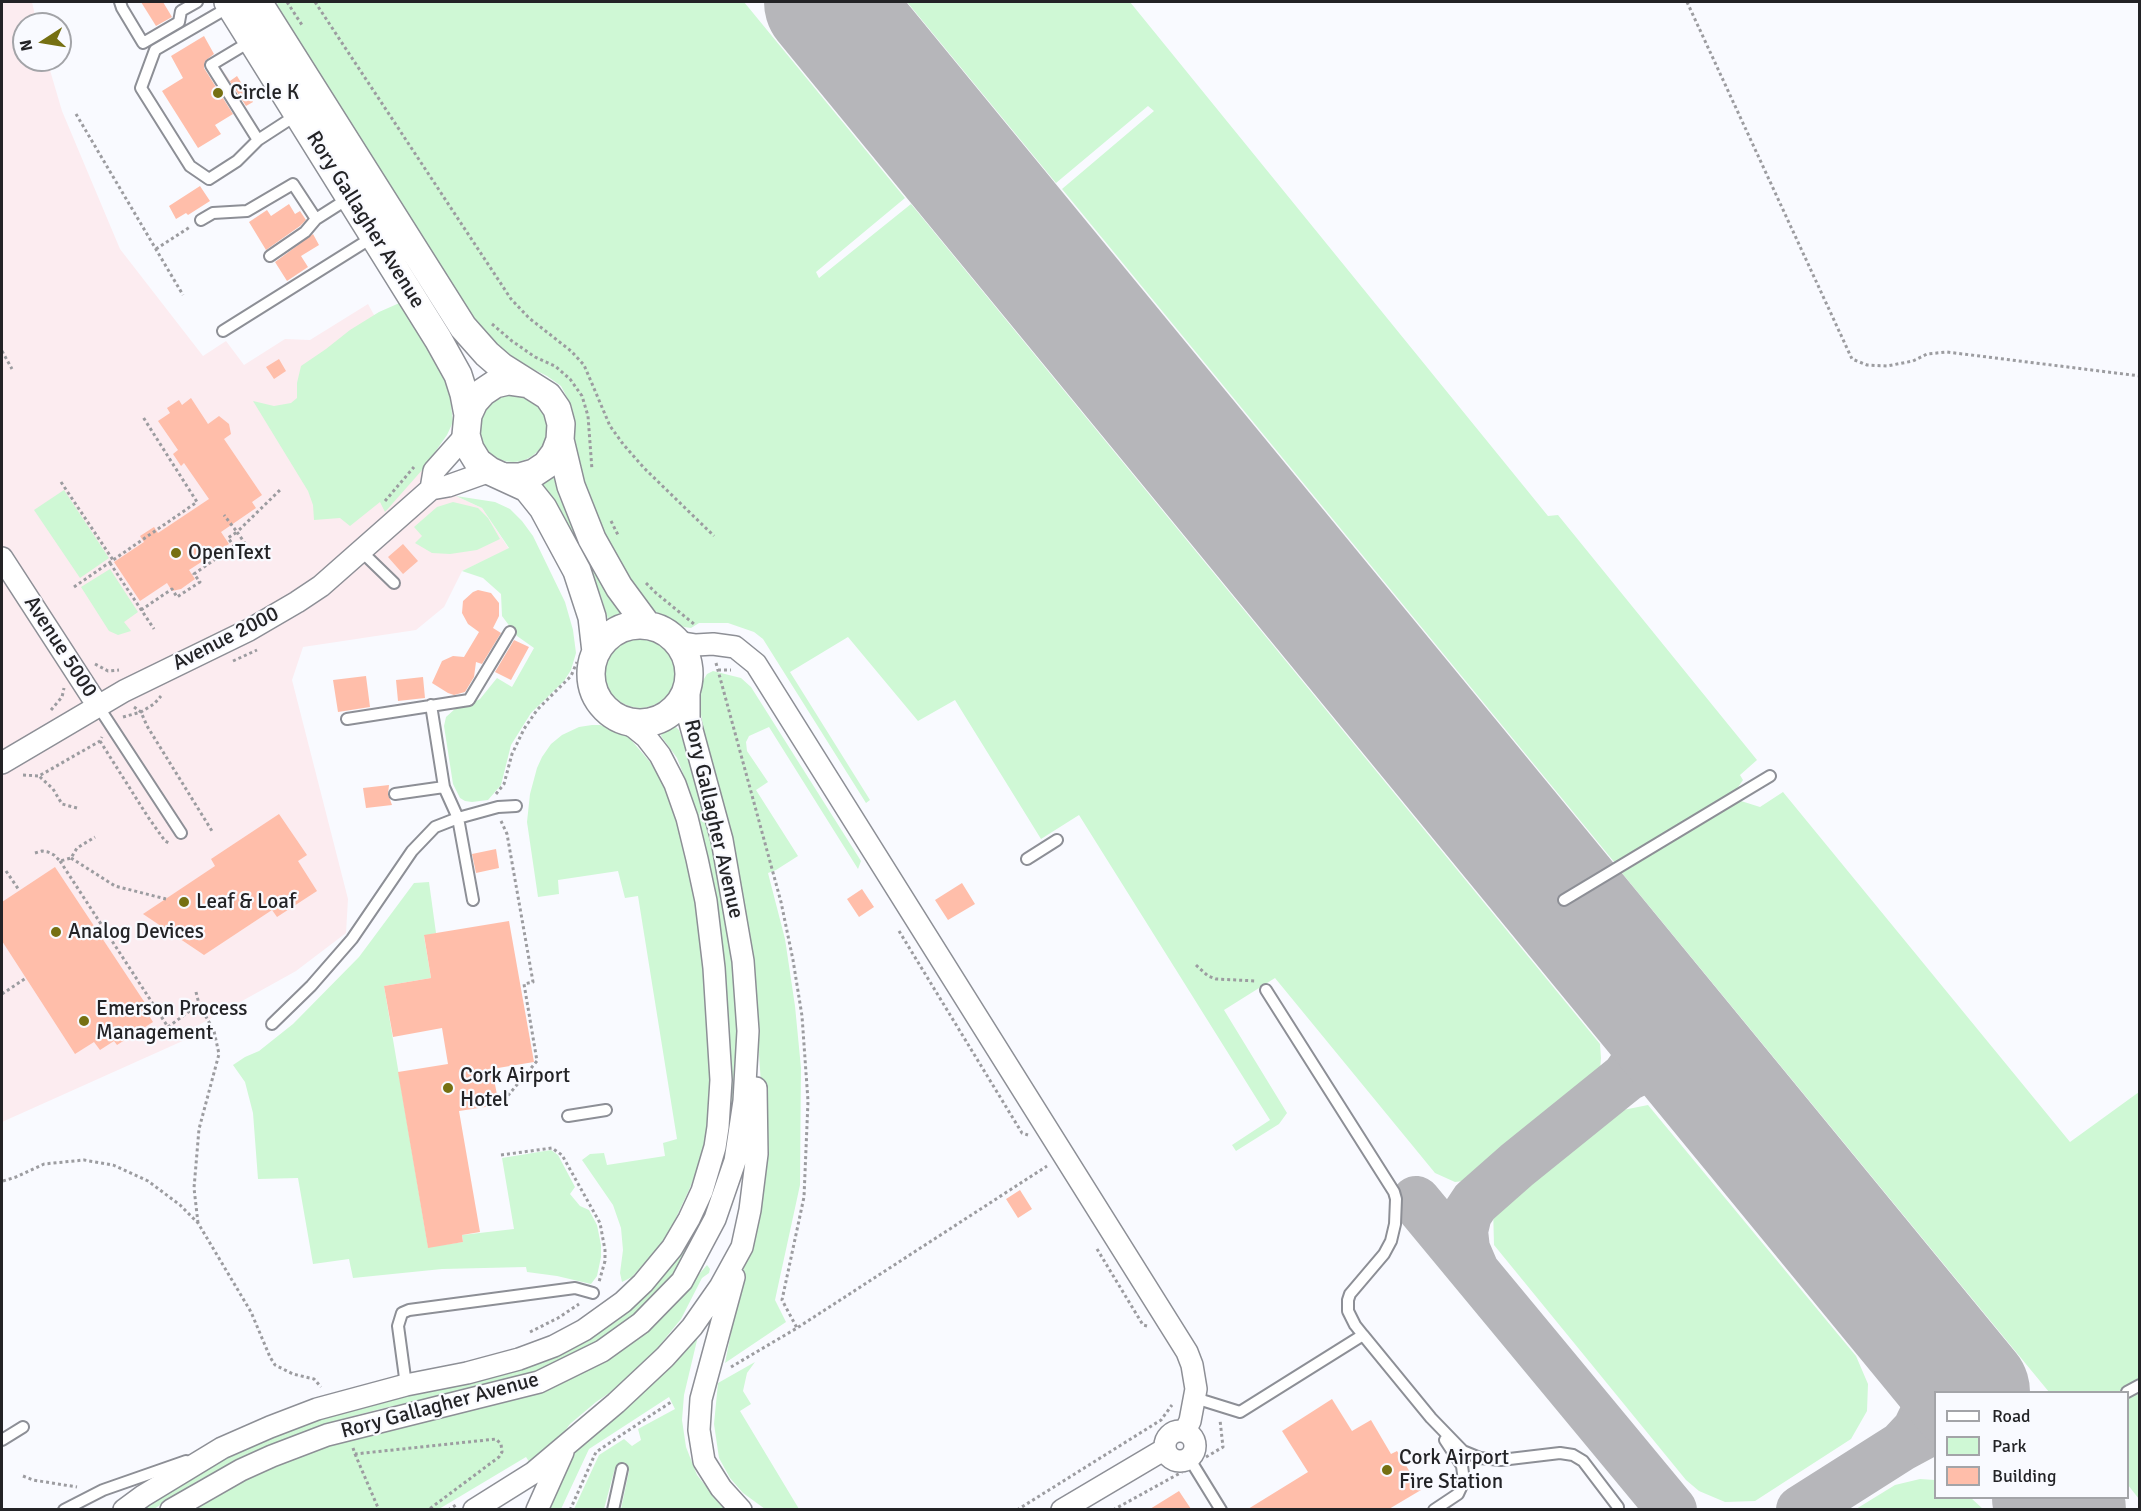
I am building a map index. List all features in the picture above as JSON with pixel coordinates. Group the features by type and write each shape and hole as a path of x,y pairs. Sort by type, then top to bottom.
{"street":[{"name":"Rory Gallagher Avenue","path":"258,2 463,327 502,368 536,386 548,396 557,409 561,424 560,440 571,486 592,539 619,586 648,625 663,630 692,651"},
{"name":"Rory Gallagher Avenue","path":"124,1509 222,1448 317,1409 406,1385 467,1373 536,1353 585,1330 629,1296 663,1260 689,1219 707,1177 718,1127 721,1080 716,990 706,901 692,838 675,784 660,755 646,737 605,707 596,695 592,680 592,665 587,656 592,617 573,562 535,497 527,488 478,462 470,449 464,394 458,375 438,339 230,4"},
{"path":"536,386 508,381 495,384 483,392 474,402 467,425 434,471 431,489 498,474 520,477 534,472 546,465 555,453 560,440"},
{"name":"Avenue 2000","path":"2,763 124,691 273,617 321,586 431,489"},
{"name":"Avenue 5000","path":"2,558 98,706"},
{"path":"587,656 618,630 632,625 648,625"},
{"path":"692,651 735,647 756,664 1186,1352 1195,1379 1195,1398 1190,1421 1185,1431"},
{"name":"Rory Gallagher Avenue","path":"625,720 639,723 654,721 668,714 679,704 686,691 692,651"},
{"name":"Rory Gallagher Avenue","path":"171,1509 272,1455 327,1435 539,1382 603,1351 641,1323 682,1281 715,1219 735,1161 744,1101 748,1031 743,961 722,840 689,719 692,651"},
{"path":"741,1509 721,1488 704,1461 699,1430 701,1399 750,1210 757,1154 756,1092 748,1031"},
{"path":"474,1509 533,1473 665,1357 692,1327 720,1287 742,1247"},
{"path":"1179,1430 1193,1437 1196,1446 1195,1451 1184,1461 1175,1460 1167,1454 1165,1449 1170,1434 1179,1430"},
{"path":"537,1509 565,1446"},
{"path":"1062,1509 1165,1449"}],"lane":[{"path":"120,2 143,44 179,22 178,6 197,2"},
{"path":"230,4 155,50 141,88 190,166 209,179 237,161 258,140 298,113"},
{"path":"253,40 211,65 258,140"},
{"path":"201,220 213,213 247,211 293,184 316,219"},
{"path":"270,256 305,232 316,219 349,198"},
{"path":"223,331 374,237"},
{"path":"360,550 394,583"},
{"path":"347,719 469,700 510,632"},
{"path":"431,705 444,787 458,818 473,900"},
{"path":"98,706 181,833"},
{"path":"1564,900 1770,776"},
{"path":"395,794 444,787"},
{"path":"272,1024 311,986 352,939 412,851 435,826 498,807 516,806"},
{"path":"1027,859 1057,840"},
{"path":"1266,990 1394,1192 1396,1199 1395,1224 1391,1241 1384,1254 1350,1294 1348,1311 1354,1325 1431,1418 1463,1451 1480,1458 1501,1460 1560,1453 1573,1455 1583,1461 1618,1509"},
{"path":"568,1116 606,1110"},
{"path":"406,1385 398,1326 402,1313 409,1310 575,1288 593,1293"},
{"path":"1195,1398 1240,1412 1363,1335"},
{"path":"1431,1418 1462,1466 1464,1481 1458,1494 1434,1509"},
{"path":"2,1440 23,1426"},
{"path":"64,1509 103,1490 222,1448"},
{"path":"1189,1458 1221,1509"},
{"path":"613,1509 622,1469"}],"path":[{"path":"287,2 306,32"},
{"path":"315,2 511,299 529,318 571,351 584,365 609,426 644,468 714,536"},
{"path":"1687,2 1852,359 1867,366 1887,366 1913,361 1927,354 1947,352 2139,376"},
{"path":"76,114 183,295"},
{"path":"156,249 201,220"},
{"path":"492,323 535,357 555,366 570,379 582,396 588,416 592,470 595,479"},
{"path":"2,351 12,369"},
{"path":"74,587 197,502 143,417"},
{"path":"382,504 398,489 418,464"},
{"path":"61,482 154,629"},
{"path":"141,610 172,589 177,597 200,582 194,574 234,546 228,538 282,488"},
{"path":"224,515 256,559"},
{"path":"610,518 621,542"},
{"path":"641,577 656,593 692,651"},
{"path":"505,1099 537,1061 524,984 533,982 507,834 500,818 496,793 504,784 517,740 537,710 572,676 587,656"},
{"path":"93,663 108,671 122,669"},
{"path":"735,671 717,667 781,902 802,1016 808,1101 804,1197 788,1262 782,1300 797,1328"},
{"path":"43,717 62,697 63,683"},
{"path":"147,726 212,831"},
{"path":"39,776 100,741 165,841 172,845"},
{"path":"18,777 27,774 39,776 62,804 77,808"},
{"path":"60,861 71,858 77,848 95,837"},
{"path":"35,853 48,852 60,861 168,1027 199,1004"},
{"path":"71,858 115,886 166,899"},
{"path":"6,871 19,890"},
{"path":"899,926 899,934 1022,1133 1031,1136"},
{"path":"1196,966 1208,976 1216,979 1257,982 1266,990"},
{"path":"2,994 26,978"},
{"path":"196,992 199,1004 214,1031 219,1054 199,1129 194,1188 198,1223"},
{"path":"501,1155 543,1148 552,1148 562,1155 593,1208 604,1236 605,1261 593,1293 558,1318 527,1334"},
{"path":"3,1181 54,1162 84,1160 113,1165 148,1181 180,1205 198,1223 251,1312 275,1365 293,1374 314,1379 320,1385 323,1393"},
{"path":"724,1371 797,1328 1053,1162"},
{"path":"1094,1244 1143,1325 1151,1327"},
{"path":"570,1509 596,1452 671,1402"},
{"path":"1017,1509 1161,1420 1173,1402"},
{"path":"355,1454 496,1439 501,1444 502,1452 499,1457 428,1509"},
{"path":"352,1446 379,1509"},
{"path":"23,1476 33,1480 83,1488"}],"shaded area":[{"path":"2,2 32,2 34,12 12,12 12,72 51,72 62,111 120,249 203,356 226,341 244,365 285,339 310,340 368,304 422,402 421,451 456,496 482,508 509,549 462,571 444,607 416,630 303,647 292,680 348,899 346,933 296,971 197,1026 196,1035 2,1122"}],"green space":[{"path":"278,2 744,2 905,198 816,272 819,278 911,204 1600,1044 1600,1070 1596,1079 1472,1180 1455,1182 1435,1173 1275,978 1224,1010 1287,1113 1279,1124 1236,1151 1232,1145 1270,1120 1079,815 1041,839 955,700 918,721 848,637 790,672 870,800 866,803 763,639 754,632 728,623 699,623 691,628 684,627 660,616 640,596 618,566 578,472 572,407 561,386 523,364 494,343 462,304 276,7"},
{"path":"907,2 1130,2 1548,516 1558,515 1757,760 1740,775 1743,780 1734,793 1615,863 1062,189 1154,111 1148,106 1056,183"},
{"path":"404,301 424,332 449,388 453,422 447,435 423,469 385,512 380,502 350,526 340,518 314,520 313,505 308,491 253,401 274,406 291,403 297,398 297,383 301,366 350,330 379,312"},
{"path":"520,394 532,400 541,409 547,421 545,441 537,452 520,462 506,462 489,452 481,441 479,421 489,404 500,396"},
{"path":"553,475 559,497 580,538 574,541 551,496 542,484"},
{"path":"64,490 109,558 80,578 34,510"},
{"path":"456,496 495,502 510,509 522,521 533,536 565,602 573,630 576,653 571,670 564,681 531,713 511,745 501,785 488,800 472,802 460,798 453,784 444,726 446,717 456,708 480,699 497,678 512,687 534,648 517,636 502,616 501,594 483,578 462,571 509,548 482,508"},
{"path":"453,502 478,508 488,518 500,539 477,550 450,554 432,553 415,543 422,536 414,527 437,507"},
{"path":"594,562 624,612 611,621 608,619 601,596 587,566"},
{"path":"110,569 138,612 124,622 131,631 118,635 109,631 81,587"},
{"path":"640,638 659,644 669,654 675,673 669,692 659,702 640,708 621,702 611,692 605,673 611,654 621,644"},
{"path":"713,671 741,678 751,687 861,861 858,869 769,727 749,736 746,742 747,751 768,782 756,790 798,856 768,873 785,939 795,1006 801,1068 800,1185 775,1300 786,1322 725,1363 754,1216 764,1127 753,968 743,894 700,709 701,684 707,674"},
{"path":"673,724 679,730 700,791 729,919 739,1045 740,1098 711,1213 680,1265 654,1297 621,1325 588,1350 555,1366 518,1379 335,1421 273,1445 199,1480 154,1509 138,1510 201,1469 298,1426 417,1391 545,1361 589,1339 704,1208 721,1166 728,1117 704,847 691,794 677,758 661,736 663,730"},
{"path":"600,725 626,734 650,762 662,782 678,821 694,886 704,951 709,1100 702,1158 666,1239 632,1277 622,1282 620,1273 623,1250 621,1228 613,1205 582,1160 590,1154 604,1153 607,1165 665,1156 663,1143 677,1139 638,896 625,898 618,871 558,880 559,894 538,897 527,822 530,794 542,757 551,744 562,735 579,727"},
{"path":"1783,792 2070,1142 2139,1092 2139,1379 2120,1391 2048,1391 1622,873 1732,805 1741,801 1760,807"},
{"path":"429,882 436,933 424,936 431,978 384,986 428,1247 463,1242 462,1235 514,1229 502,1158 551,1150 558,1155 575,1187 570,1194 580,1206 589,1210 597,1225 601,1257 597,1276 591,1284 527,1272 526,1267 442,1269 353,1278 349,1259 313,1264 298,1178 258,1179 253,1113 245,1082 233,1065 259,1051 293,1024 359,957 414,883"},
{"path":"1648,1105 1856,1356 1868,1384 1867,1411 1851,1439 1755,1501 1725,1502 1699,1491 1686,1480 1494,1245 1493,1207 1613,1112"},
{"path":"707,1265 710,1269 709,1273 702,1278 681,1319 651,1356 621,1385 570,1424 550,1451 530,1463 526,1457 439,1509 188,1510 284,1461 337,1442 511,1401 567,1381 617,1354 640,1337 662,1317"},
{"path":"698,1336 684,1395 682,1420 686,1447 697,1475 724,1509 621,1509 629,1471 615,1468 604,1509 574,1509 599,1455 624,1439 632,1446 641,1440 638,1429 675,1409 669,1397 589,1449 561,1509 547,1510 575,1450 668,1370"},
{"path":"755,1362 747,1373 743,1391 751,1404 740,1411 799,1509 765,1509 743,1493 730,1478 719,1458 714,1424 718,1383"},
{"path":"2139,1392 2139,1499 2129,1486 2129,1398"},
{"path":"1920,1479 1934,1480 1934,1499 1972,1499 1983,1509 1856,1509 1895,1485"}],"building":[{"path":"141,2 163,2 172,17 156,26"},
{"path":"204,36 214,54 205,61 204,68 233,114 215,125 221,134 198,148 162,91 183,78 171,56"},
{"path":"221,68 230,81 237,76 253,102 246,106"},
{"path":"200,186 210,201 188,215 186,213 176,219 169,206"},
{"path":"289,204 295,214 300,211 306,220 266,250 249,222 267,210 271,216"},
{"path":"313,234 319,245 301,256 308,267 287,281 275,262"},
{"path":"279,359 286,371 274,379 266,367"},
{"path":"191,398 208,424 219,416 229,424 231,434 224,439 262,495 252,502 256,508 221,532 229,544 189,570 195,579 181,589 172,591 167,583 140,601 114,562 144,542 140,536 154,527 158,533 209,499 184,463 181,466 173,454 178,450 158,421 170,413 167,408 179,400 182,405"},
{"path":"403,544 418,561 403,574 388,557"},
{"path":"478,590 491,593 499,603 499,616 493,628 501,633 482,664 476,662 474,677 465,692 454,695 432,683 442,661 453,656 464,657 479,632 468,624 462,613 463,601"},
{"path":"514,640 529,647 511,680 495,672"},
{"path":"366,676 370,707 338,712 333,680"},
{"path":"423,677 425,698 398,701 396,680"},
{"path":"389,785 388,794 392,805 366,808 363,788"},
{"path":"279,814 307,855 298,861 317,891 277,917 272,910 204,955 143,914 215,866 211,859"},
{"path":"496,849 499,868 476,873 472,854"},
{"path":"55,867 147,1006 144,1008 153,1022 117,1045 114,1041 100,1050 94,1042 75,1054 2,941 2,902"},
{"path":"962,883 975,904 948,920 935,900"},
{"path":"862,889 874,907 859,917 847,899"},
{"name":"Cork Airport Hotel","path":"509,921 534,1062 492,1069 499,1105 459,1111 480,1232 462,1235 463,1242 428,1248 398,1072 448,1064 442,1028 393,1037 384,986 431,978 424,935"},
{"path":"1020,1190 1032,1209 1018,1218 1006,1199"},
{"path":"1332,1399 1352,1431 1371,1420 1391,1454 1397,1451 1421,1490 1389,1509 1248,1509 1308,1472 1282,1431"},
{"path":"1179,1491 1191,1509 1150,1509"}],"taxiway":[{"path":"1474,1270 1465,1249 1463,1231 1467,1214 1475,1202 1626,1077 1639,1059 1646,1033 1645,1022 1642,1004 1630,981"},
{"path":"1626,1077 1642,1069 1671,1065 1697,1073 1717,1086"},
{"path":"1416,1201 1672,1510"},
{"path":"1902,1446 1917,1430 1930,1403 1931,1369 1928,1355 1916,1329"},
{"path":"1801,1510 1902,1446 1928,1432 1934,1431"}],"runway":[{"path":"826,2 1967,1391"},
{"path":"2055,1499 2064,1510"}],"place":[{"name":"Circle K","path":"218,93"},
{"name":"OpenText","path":"176,553"},
{"name":"Leaf & Loaf","path":"184,902"},
{"name":"Analog Devices","path":"56,932"},
{"name":"Emerson Process Management","path":"84,1021"},
{"name":"Cork Airport Hotel","path":"448,1088"},
{"name":"Cork Airport Fire Station","path":"1387,1470"}]}
